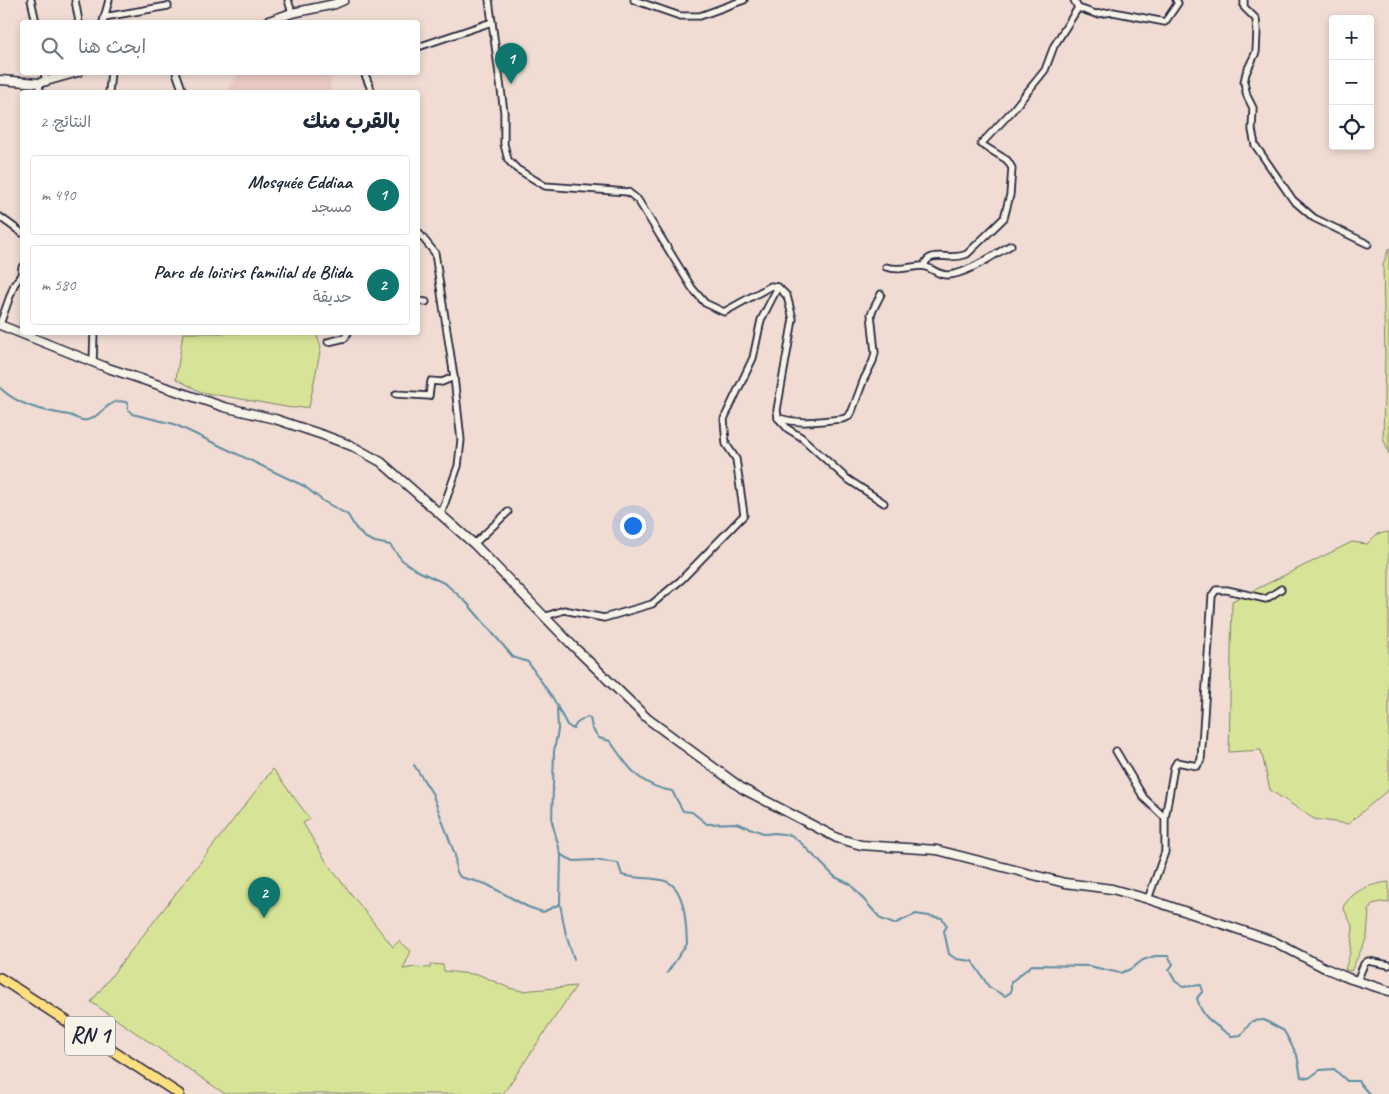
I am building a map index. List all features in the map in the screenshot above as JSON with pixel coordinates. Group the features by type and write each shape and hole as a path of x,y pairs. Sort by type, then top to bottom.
{"main road":[{"name":"RN 1","path":"0,978 179,1094"},
{"name":"RN 1","path":"0,982 172,1094"}],"street":[{"path":"31,0 36,20"},
{"path":"75,0 79,20"},
{"path":"109,0 104,20 168,6"},
{"path":"160,0 160,7"},
{"path":"288,0 292,13"},
{"path":"272,20 344,0"},
{"path":"489,0 504,112 504,144 508,160 516,169 545,186 628,192 638,200 692,288 705,303 724,312 771,286 778,287 787,296 793,319 777,410 778,418 788,429 801,437 846,478 884,503"},
{"path":"634,0 680,16 700,16 744,0"},
{"path":"1074,0 1078,8 1096,14 1113,12 1165,22 1178,3 1176,0"},
{"path":"1244,0 1244,6 1256,19 1257,31 1256,52 1244,82 1247,96 1253,108 1252,130 1255,145 1293,200 1314,218 1368,244"},
{"path":"924,266 926,260 930,257 949,258 961,257 967,254 1004,218 1010,195 1012,168 1007,160 981,144 1012,111 1045,70 1054,46 1078,8"},
{"path":"420,46 492,22"},
{"path":"41,90 44,75"},
{"path":"0,80 43,83 68,75"},
{"path":"109,90 111,75"},
{"path":"177,75 183,90"},
{"path":"365,75 371,90"},
{"path":"0,217 20,232"},
{"path":"420,234 434,252 454,377 461,440 458,466 441,514"},
{"path":"886,267 894,270 924,266 936,273 954,274 966,270 1011,245"},
{"path":"20,276 14,285 0,325 20,331"},
{"path":"544,617 564,610 604,618 652,604 681,580 744,515 736,459 726,444 724,419 753,358 760,320 778,287"},
{"path":"778,418 801,423 848,417 873,361 875,353 871,314 881,294"},
{"path":"420,301 426,302"},
{"path":"31,335 93,362 214,404 274,419 352,446 381,462 474,544 544,617 648,719 743,788 837,838 862,844 937,850 1065,883 1112,889 1273,940 1325,968 1389,991"},
{"path":"93,362 94,335"},
{"path":"328,342 345,338 346,335"},
{"path":"396,394 429,396 431,381 442,382 454,377"},
{"path":"474,544 508,512"},
{"path":"1148,899 1165,852 1165,818 1174,767 1177,762 1197,766 1201,760 1212,596 1216,590 1227,590 1266,599 1281,589"},
{"path":"1116,751 1144,798 1165,818"},
{"path":"1357,981 1364,964 1368,961 1389,965"}],"shaded area":[{"path":"238,75 333,75 329,90 228,90"}],"green space":[{"path":"1389,248 1389,454 1383,437 1385,355 1383,264"},
{"path":"183,335 317,335 321,347 309,407 292,408 201,392 176,379"},
{"path":"1389,532 1389,789 1348,824 1314,819 1270,790 1261,750 1229,752 1232,601 1352,542 1367,544 1377,534"},
{"path":"273,769 310,819 303,823 329,866 393,947 399,941 411,951 403,969 415,967 430,968 431,964 443,965 444,971 480,975 509,988 522,991 576,986 503,1094 225,1094 91,1002"},
{"path":"1389,882 1389,903 1372,904 1369,911 1367,937 1351,971 1345,970 1350,953 1353,928 1343,907 1357,892 1376,884"}],"waterway":[{"path":"0,388 24,403 82,420 92,418 115,402 128,403 128,409 132,414 174,424 304,486 323,501 348,515 364,537 375,542 390,545 402,560 416,570 446,584 467,603 513,657 528,662 554,700 567,725 573,729 577,723 587,717 590,718 592,728 599,738 610,741 629,767 642,780 672,791 683,811 692,812 707,824 736,823 766,834 791,835 835,877 850,884 881,919 894,924 916,914 942,918 947,926 944,931 949,954 956,959 972,961 989,987 1005,996 1011,992 1011,982 1032,965 1089,966 1120,973 1131,969 1143,960 1155,956 1168,956 1173,964 1169,970 1175,981 1183,987 1201,985 1203,991 1197,998 1202,1011 1210,1020 1231,1036 1241,1035 1252,1021 1264,1020 1284,1031 1297,1055 1301,1077 1309,1078 1320,1070 1334,1069 1347,1081 1358,1081 1369,1094"},
{"path":"557,709 558,730 554,751 552,822 561,855 560,904 566,935 574,959"},
{"path":"414,765 432,793 455,855 456,870 460,877 486,884 528,907 543,912 560,904"},
{"path":"561,855 574,861 594,860 618,863 622,875 660,880 672,885 677,891 684,908 687,944 667,973"}],"place":[{"name":"Mosquée Eddiaa","path":"511,84"},
{"name":"Parc de loisirs familial de Blida","path":"264,918"}]}
